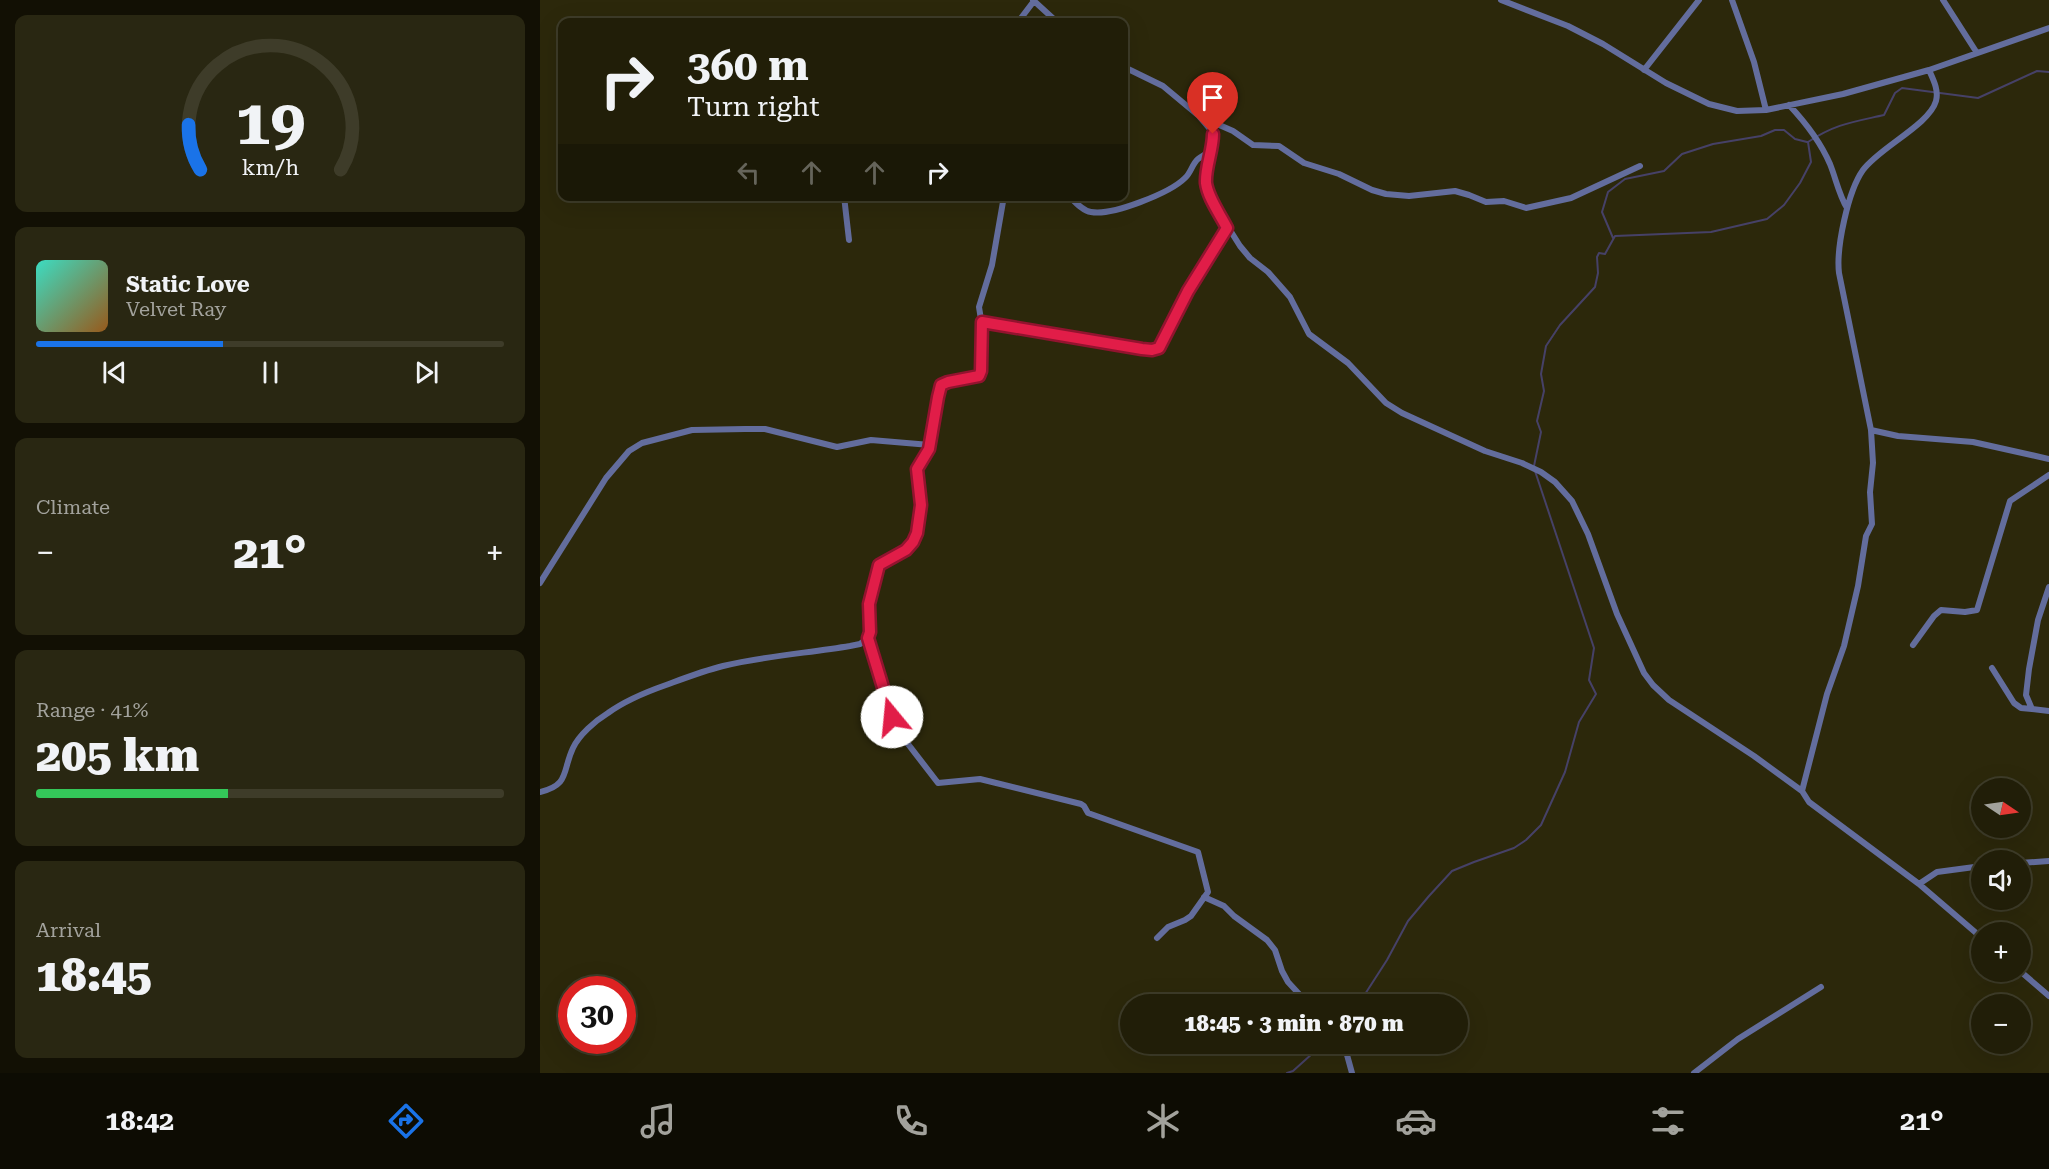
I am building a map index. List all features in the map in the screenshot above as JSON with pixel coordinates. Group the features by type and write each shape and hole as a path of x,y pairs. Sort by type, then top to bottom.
{"street":[{"path":"1501,0 1568,26 1708,104 1737,111 1766,110 1843,94 1929,70 2049,28"},
{"path":"1644,70 1699,0"},
{"path":"1732,0 1754,62 1766,110"},
{"path":"1943,0 1977,53"},
{"path":"1021,18 1033,1 1052,18"},
{"path":"1128,69 1163,86 1199,116 1210,129 1213,134 1213,147 1207,186 1227,228 1250,258 1283,288 1309,334 1348,363 1386,403 1402,414 1485,451 1528,466 1555,482 1572,501 1588,534 1617,614 1644,673 1653,685 1669,700 1802,791 1809,802 1918,884 1971,929"},
{"path":"1802,791 1827,694 1844,645 1858,586 1866,536 1872,524 1871,430 1838,263 1847,208 1862,171 1877,155 1921,122 1930,111 1935,102 1936,91 1929,70"},
{"path":"1789,105 1806,123 1819,142 1847,208"},
{"path":"1199,116 1233,132 1253,145 1279,146 1304,163 1339,174 1372,190 1409,196 1455,191 1486,202 1504,201 1526,208 1571,198 1640,166"},
{"path":"1075,201 1092,212 1105,213 1128,207 1185,179 1195,162 1213,147"},
{"path":"845,201 849,240"},
{"path":"1003,201 992,265 979,307 982,322 981,374 978,377 941,385 930,445 917,469 921,505 917,533 906,550 879,565 869,604 870,632 868,638 874,663 898,731 938,783 980,779 1081,804 1088,813 1195,850 1199,854 1208,890 1191,915 1168,927 1157,938"},
{"path":"982,322 1142,349 1159,348 1192,283 1227,228"},
{"path":"540,583 606,478 629,451 642,444 692,430 765,429 837,447 871,440 930,445"},
{"path":"1871,430 1898,436 1973,442 2049,459"},
{"path":"1913,645 1941,610 1965,612 1977,610 2010,501 2049,475"},
{"path":"2032,709 2026,695 2029,669 2038,620 2049,587"},
{"path":"540,792 553,789 560,784 565,777 572,750 583,734 605,714 632,699 679,679 722,666 767,657 850,646 860,644 868,638"},
{"path":"1992,668 2014,703 2021,708 2049,711"},
{"path":"2031,862 2049,861"},
{"path":"1918,884 1937,872 1971,867"},
{"path":"1204,897 1224,906 1235,917 1267,940 1275,950 1288,982 1299,994"},
{"path":"2031,980 2049,996"},
{"path":"1694,1073 1738,1039 1821,987"},
{"path":"1347,1054 1352,1073"}],"waterway":[{"path":"1534,466 1541,432 1537,421 1544,391 1541,374 1546,346 1560,325 1595,287 1598,273 1597,257 1599,253 1605,254 1615,236 1711,232 1767,219 1784,205 1800,183 1811,162 1808,142 1836,127 1884,115 1895,93 1902,88 1978,98 2037,71 2049,72"},
{"path":"1613,238 1602,212 1608,192 1625,179 1664,171 1682,154 1713,144 1761,136 1775,130 1784,130 1795,139 1807,142"},
{"path":"1365,994 1408,921 1452,871 1514,848 1541,825 1565,772 1579,722 1596,694 1589,680 1594,648 1535,471"},
{"path":"1287,1073 1293,1071 1312,1054"}],"route":[{"path":"892,717 868,638 870,632 869,604 879,565 906,550 917,533 921,505 917,469 929,449 941,385 979,376 982,322 1142,349 1159,348 1200,269 1227,228 1209,193 1206,181 1213,147 1213,134"}]}
